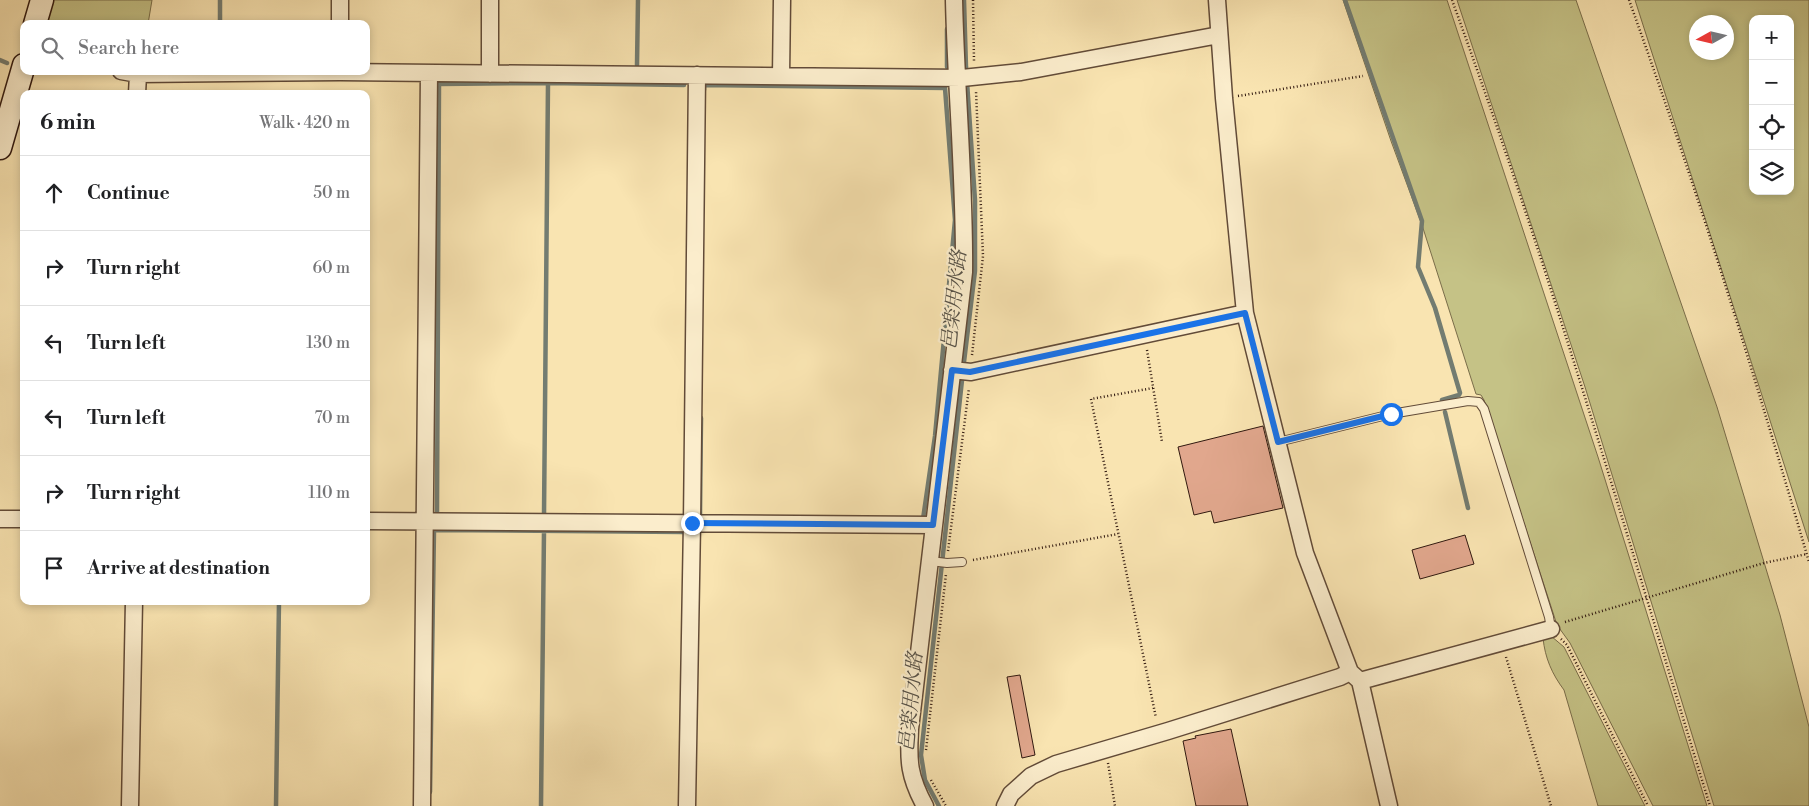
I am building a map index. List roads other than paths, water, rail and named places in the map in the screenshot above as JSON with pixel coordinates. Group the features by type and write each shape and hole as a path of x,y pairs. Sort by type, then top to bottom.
{"main road":[{"path":"36,20 42,0"},
{"path":"0,148 3,121 20,75"}],"street":[{"path":"340,0 340,20"},
{"path":"490,0 490,74"},
{"path":"781,76 782,0"},
{"path":"925,806 911,776 908,748 937,562 933,525 959,371 964,272 963,78 954,0"},
{"path":"1217,0 1224,98 1245,313 1305,553 1355,677 1389,806"},
{"path":"370,72 963,78 1021,72 1220,35"},
{"path":"422,806 429,73"},
{"path":"137,90 138,75"},
{"path":"687,806 697,75"},
{"path":"959,371 1245,313"},
{"path":"0,519 20,519"},
{"path":"370,521 933,525"},
{"path":"130,806 134,605"},
{"path":"1005,806 1011,794 1030,776 1056,764 1340,677 1355,677 1501,643 1554,627"}],"lane":[{"path":"1278,442 1391,414 1468,401 1479,402 1484,409 1549,617 1554,627"},
{"path":"937,562 962,562"}],"waterway":[{"path":"220,0 220,20"},
{"path":"637,65 638,0"},
{"name":"邑楽用水路","path":"939,806 925,780 921,755 975,271 975,200 966,67 964,0"},
{"path":"1345,0 1422,221 1418,267 1435,308 1460,393 1459,395 1442,400"},
{"path":"947,29 947,67"},
{"path":"0,60 7,63"},
{"path":"544,516 548,83"},
{"path":"437,512 439,84 684,85"},
{"path":"704,90 704,85 945,88 955,220 935,436 923,519"},
{"path":"1445,412 1468,508"},
{"path":"700,514 701,418"},
{"path":"430,792 434,530 683,532"},
{"path":"541,806 544,531"},
{"path":"276,806 279,605"}]}
